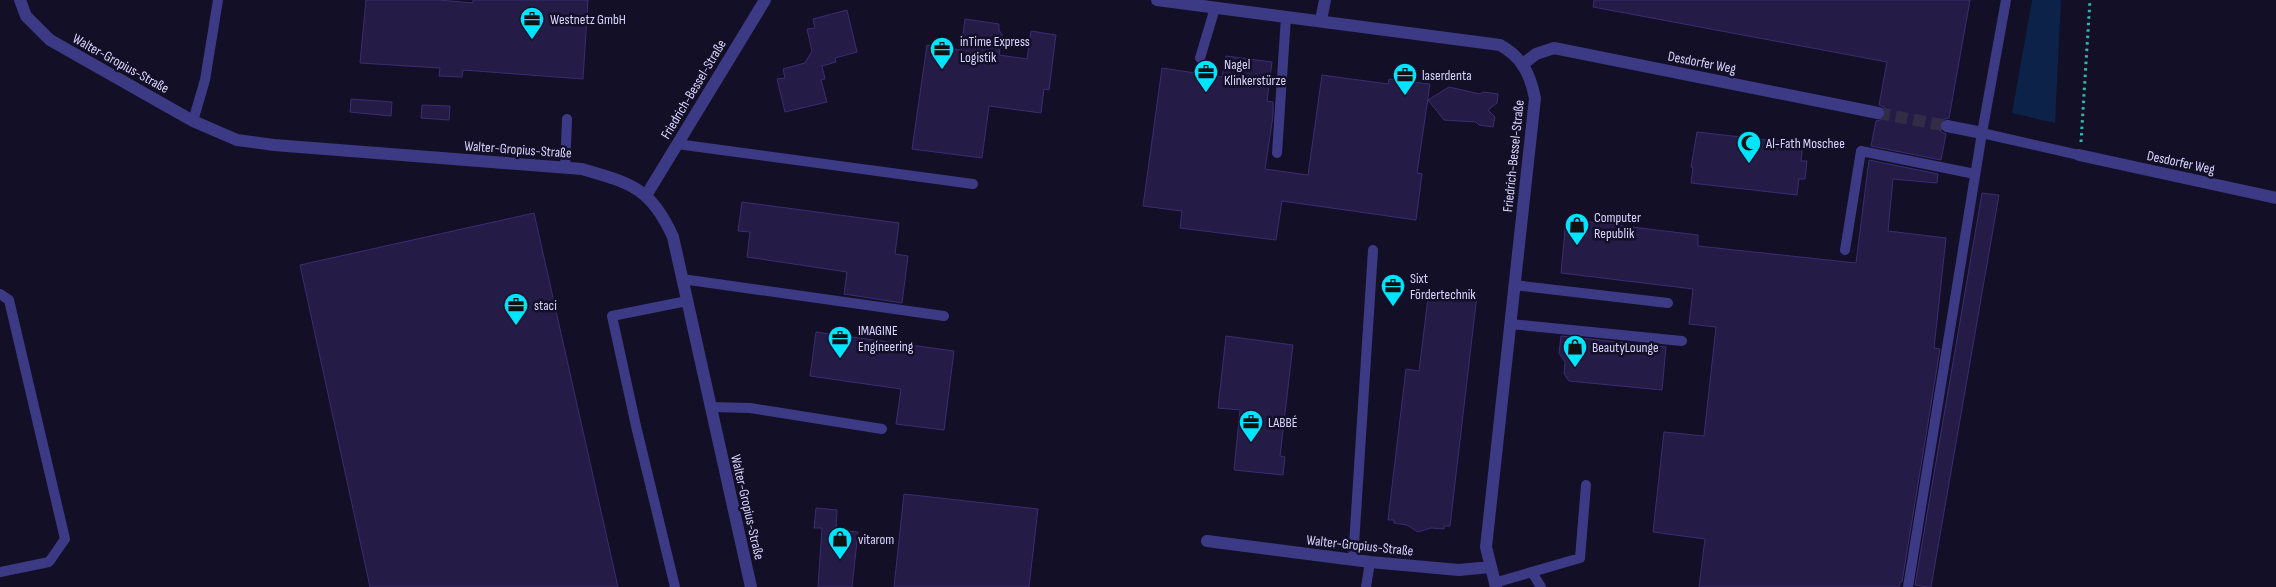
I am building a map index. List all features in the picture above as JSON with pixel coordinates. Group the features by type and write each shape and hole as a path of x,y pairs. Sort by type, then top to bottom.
{"street":[{"name":"Walter-Gropius-Straße","path":"20,0 26,16 50,40 193,121 237,140 274,145 582,169 618,179 647,194 665,218 673,238 751,587"},
{"name":"Friedrich-Bessel-Straße","path":"647,194 765,0"},
{"name":"Friedrich-Bessel-Straße","path":"1157,0 1321,20 1500,45 1510,50 1523,64 1532,83 1535,98 1486,546 1490,567"},
{"path":"1321,20 1325,0"},
{"name":"Desdorfer Weg","path":"1523,64 1536,54 1554,48 1878,112"},
{"path":"1947,126 1982,133"},
{"name":"Desdorfer Weg","path":"2079,154 2276,198"},
{"name":"Walter-Gropius-Straße","path":"1206,541 1370,562 1459,570 1490,567"},
{"path":"1490,567 1495,585"}],"lane":[{"path":"193,121 205,80 218,0"},
{"path":"1908,587 1975,174 2006,0"},
{"path":"1200,58 1216,8"},
{"path":"1277,154 1286,17"},
{"path":"565,168 567,119"},
{"path":"1982,133 2079,154"},
{"path":"676,144 973,184"},
{"path":"1845,250 1861,151 1975,174"},
{"path":"1354,560 1373,250"},
{"path":"682,279 944,316"},
{"path":"1514,285 1668,303"},
{"path":"0,294 9,300 65,539 49,562 0,572"},
{"path":"675,587 636,426 612,316 687,301"},
{"path":"1510,324 1682,342"},
{"path":"711,407 750,408 882,429"},
{"path":"1495,585 1580,558 1586,485"},
{"path":"1366,587 1370,562"},
{"path":"1532,572 1541,587"}],"path":[{"path":"2079,154 2084,118 2090,0"}],"water":[{"path":"2032,0 2061,0 2055,123 2012,113"}],"building":[{"path":"366,0 439,0 473,3 473,0 588,0 583,79 463,70 462,77 439,76 440,68 360,63"},
{"path":"1594,0 1970,0 1949,118 1941,120 1939,125 1941,132 1946,134 1941,160 1871,146 1876,121 1884,119 1886,114 1884,107 1879,105 1887,62 1593,7"},
{"path":"847,10 857,52 835,58 836,62 822,66 825,79 821,80 827,102 785,112 777,79 785,78 783,69 805,63 812,51 807,29 815,28 813,19"},
{"path":"965,19 999,24 999,30 1002,35 999,55 1027,59 1031,31 1056,35 1049,90 1044,89 1041,113 989,106 982,158 912,149 927,45 961,50"},
{"path":"1226,56 1272,62 1267,101 1273,102 1273,116 1265,169 1308,175 1322,75 1388,84 1389,79 1430,84 1417,173 1422,174 1416,220 1282,201 1276,240 1180,228 1182,211 1143,206 1162,68 1222,77"},
{"path":"1449,87 1480,94 1483,92 1498,94 1497,103 1488,110 1495,117 1493,127 1479,125 1476,122 1444,120 1428,100"},
{"path":"351,99 392,102 391,116 350,112"},
{"path":"422,105 450,106 449,120 421,118"},
{"name":"Al-Fath Moschee","path":"1697,132 1803,144 1801,161 1807,161 1805,179 1799,179 1797,195 1691,183 1693,167 1691,167"},
{"path":"1869,160 1938,174 1937,183 1893,179 1888,231 1946,238 1934,348 1940,349 1902,582 1900,582 1899,587 1699,587 1705,539 1653,532 1664,432 1704,436 1716,327 1689,324 1693,289 1561,273 1566,219 1698,235 1698,246 1856,263"},
{"path":"1982,193 1999,195 1931,587 1915,585"},
{"path":"742,202 899,223 895,254 908,256 902,303 844,294 847,272 747,257 750,232 738,231"},
{"path":"534,213 618,587 370,587 300,265"},
{"path":"1429,290 1477,295 1450,526 1444,526 1444,529 1431,528 1418,532 1407,525 1394,523 1394,520 1388,520 1406,369 1419,371"},
{"path":"816,332 954,351 944,430 896,424 901,389 810,376"},
{"path":"1226,336 1293,345 1280,456 1285,457 1283,475 1234,470 1240,410 1218,408"},
{"path":"1561,336 1666,347 1662,390 1569,381 1564,374 1565,362 1559,353"},
{"path":"904,494 1038,509 1029,587 894,587"},
{"path":"816,508 837,510 836,530 858,532 852,587 818,587 822,528 814,528"}],"tunnel":[{"path":"1878,113 1947,126"}],"place":[{"name":"Westnetz GmbH","path":"532,40"},
{"name":"inTime Express Logistik","path":"942,70"},
{"name":"Nagel Klinkerstürze","path":"1206,93"},
{"name":"laserdenta","path":"1405,96"},
{"name":"Al-Fath Moschee","path":"1749,164"},
{"name":"Computer Republik","path":"1577,246"},
{"name":"Sixt Fördertechnik","path":"1393,307"},
{"name":"staci","path":"516,326"},
{"name":"IMAGINE Engineering","path":"840,359"},
{"name":"BeautyLounge","path":"1575,368"},
{"name":"LABBÉ","path":"1251,443"},
{"name":"vitarom","path":"840,560"}]}
